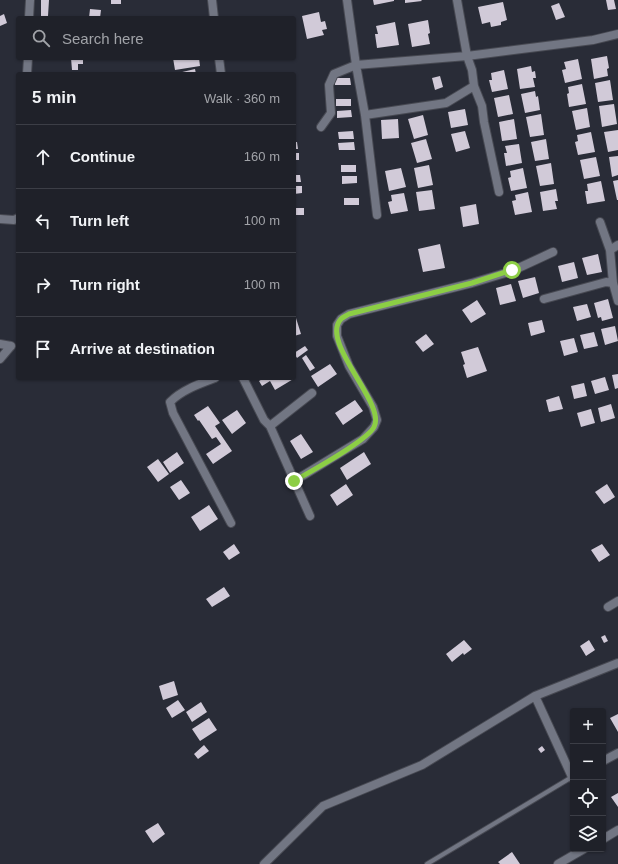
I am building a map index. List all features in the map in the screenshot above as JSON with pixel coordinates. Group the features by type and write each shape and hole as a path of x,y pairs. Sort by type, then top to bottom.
{"street":[{"path":"29,16 30,0"},
{"path":"212,0 214,16"},
{"path":"346,0 365,115 377,216"},
{"path":"457,0 467,56 472,70 474,86 482,106 484,122 500,192"},
{"path":"321,127 331,113 329,85 334,74 356,65 467,56 593,40 618,34"},
{"path":"27,72 28,60"},
{"path":"219,60 221,72"},
{"path":"365,115 446,103 474,86"},
{"path":"0,219 16,219"},
{"path":"600,222 610,250 613,283 618,301"},
{"path":"610,250 618,245"},
{"path":"294,481 362,439 374,427 377,420 373,407 350,366 337,336 337,325 341,319 349,314 472,283 512,270 553,252"},
{"path":"544,299 606,282 613,283"},
{"path":"0,344 12,346 0,359"},
{"path":"192,387 197,380"},
{"path":"210,380 192,387 176,396 170,402 173,413 231,523"},
{"path":"244,380 264,420 270,426 310,516"},
{"path":"270,426 312,393"},
{"path":"608,607 618,601"},
{"path":"264,864 324,806 422,765 535,696 618,663"},
{"path":"535,696 570,771"},
{"path":"606,759 618,753"},
{"path":"606,837 618,830"},
{"path":"558,864 579,852"}],"lane":[{"path":"427,864 570,779"}],"building":[{"path":"41,0 49,0 48,16 41,16"},
{"path":"111,0 121,0 121,4 111,4"},
{"path":"373,0 394,0 394,1 374,5"},
{"path":"405,0 421,0 422,1 405,3"},
{"path":"606,0 614,0 616,9 608,10"},
{"path":"503,2 507,20 501,22 501,25 491,27 490,22 482,24 478,7"},
{"path":"559,3 565,17 556,20 551,6"},
{"path":"90,9 101,10 100,16 89,16"},
{"path":"319,12 321,22 325,21 327,29 322,30 324,35 307,39 302,16"},
{"path":"4,14 7,23 0,26 0,16"},
{"path":"428,20 430,44 412,47 408,24"},
{"path":"395,22 399,45 377,48 375,34 378,34 376,26"},
{"path":"607,56 609,68 607,69 608,76 594,79 591,59"},
{"path":"578,59 582,79 565,83 562,70 566,69 564,62"},
{"path":"71,60 83,60 83,64 78,64 78,70 72,70"},
{"path":"173,60 199,60 200,66 175,70"},
{"path":"531,66 532,72 535,71 536,78 533,78 535,87 520,89 517,69"},
{"path":"195,69 196,72 182,72"},
{"path":"504,70 508,89 492,92 489,80 492,80 491,73"},
{"path":"440,76 443,87 435,90 432,78"},
{"path":"335,78 350,78 351,85 335,85"},
{"path":"610,80 613,100 598,102 595,83"},
{"path":"582,84 586,104 569,107 567,94 569,93 568,87"},
{"path":"535,91 536,97 538,96 540,110 525,113 521,94"},
{"path":"509,95 513,114 498,117 494,98"},
{"path":"336,99 351,99 351,106 336,106"},
{"path":"614,104 617,124 602,127 599,106"},
{"path":"587,108 590,127 576,130 572,111"},
{"path":"465,109 468,125 451,128 448,112"},
{"path":"351,110 352,117 337,118 337,111"},
{"path":"541,114 544,135 530,137 526,117"},
{"path":"423,115 428,135 414,139 408,119"},
{"path":"398,119 399,138 382,139 381,120"},
{"path":"514,119 517,139 502,141 499,122"},
{"path":"618,130 618,150 608,152 604,132"},
{"path":"353,131 354,139 339,139 338,132"},
{"path":"465,131 470,148 456,152 451,134"},
{"path":"591,132 595,152 578,155 575,142 578,141 577,135"},
{"path":"426,139 432,159 417,163 411,143"},
{"path":"546,139 549,159 535,161 531,142"},
{"path":"296,142 297,142 298,149 296,149"},
{"path":"354,142 355,150 339,150 338,143"},
{"path":"519,144 522,163 506,166 504,153 507,153 505,146"},
{"path":"296,153 299,153 299,160 296,160"},
{"path":"618,156 618,175 612,177 609,157"},
{"path":"596,157 600,176 584,179 580,160"},
{"path":"551,163 554,184 540,186 536,166"},
{"path":"341,165 356,165 356,172 341,172"},
{"path":"429,165 433,185 418,188 414,168"},
{"path":"401,168 406,187 389,191 385,171"},
{"path":"523,168 527,188 511,191 508,178 511,177 510,171"},
{"path":"296,175 300,175 301,182 296,182"},
{"path":"342,176 357,176 357,183 342,184"},
{"path":"618,180 618,200 617,200 613,181"},
{"path":"601,181 605,201 587,204 585,191 588,191 587,184"},
{"path":"296,186 302,186 302,193 296,194"},
{"path":"556,189 558,201 555,201 557,209 543,211 540,192"},
{"path":"432,190 435,209 419,211 416,192"},
{"path":"528,192 532,212 515,215 512,201 516,200 515,195"},
{"path":"404,193 408,211 391,214 388,202 392,201 391,195"},
{"path":"344,198 359,198 359,205 344,205"},
{"path":"476,204 479,224 463,227 460,207"},
{"path":"296,208 304,208 304,215 296,215"},
{"path":"440,244 445,268 423,272 418,249"},
{"path":"598,254 602,272 587,275 582,258"},
{"path":"574,262 578,278 562,282 558,266"},
{"path":"535,277 539,293 523,298 518,281"},
{"path":"511,284 516,301 500,305 496,288"},
{"path":"608,299 613,318 602,321 601,317 598,318 594,303"},
{"path":"477,300 486,314 471,323 462,310"},
{"path":"587,304 591,317 577,321 573,307"},
{"path":"296,318 301,334 296,335"},
{"path":"542,320 545,332 531,336 528,323"},
{"path":"615,326 618,341 605,345 601,329"},
{"path":"594,332 598,346 584,349 580,335"},
{"path":"426,334 434,344 423,352 415,342"},
{"path":"574,338 578,352 564,356 560,341"},
{"path":"305,346 308,350 297,358 296,352"},
{"path":"478,347 487,371 467,378 461,352"},
{"path":"306,355 315,368 310,371 302,358"},
{"path":"330,364 337,374 318,387 311,376"},
{"path":"618,374 618,388 615,389 612,375"},
{"path":"605,377 609,390 595,394 591,381"},
{"path":"292,380 275,390 270,381 262,386 259,381"},
{"path":"584,383 587,396 574,399 571,386"},
{"path":"559,396 563,409 549,412 546,400"},
{"path":"355,400 363,411 343,425 335,413"},
{"path":"611,404 615,418 601,422 598,408"},
{"path":"208,406 220,423 215,426 232,451 213,464 206,454 221,444 216,437 212,439 194,415"},
{"path":"591,409 595,423 581,427 577,413"},
{"path":"237,410 246,423 232,434 222,420"},
{"path":"301,434 313,452 301,459 290,441"},
{"path":"177,452 184,463 170,473 163,462"},
{"path":"364,452 371,464 347,480 340,468"},
{"path":"158,459 169,474 158,482 147,467"},
{"path":"181,480 190,493 179,500 170,487"},
{"path":"346,484 353,495 337,506 330,495"},
{"path":"607,484 615,497 604,504 595,492"},
{"path":"209,505 218,519 200,531 191,517"},
{"path":"234,544 240,553 229,560 223,552"},
{"path":"602,544 610,555 599,562 591,550"},
{"path":"224,587 230,596 212,607 206,599"},
{"path":"605,635 608,641 604,643 601,637"},
{"path":"464,640 472,649 464,655 463,653 452,662 446,654"},
{"path":"589,640 595,650 586,656 580,646"},
{"path":"174,681 178,695 163,700 159,686"},
{"path":"178,700 185,710 172,718 166,708"},
{"path":"201,702 207,712 192,722 186,712"},
{"path":"618,714 618,732 610,718"},
{"path":"209,718 217,730 200,741 192,729"},
{"path":"204,745 209,751 198,759 194,754"},
{"path":"542,746 545,750 541,753 538,749"},
{"path":"618,793 618,807 611,797"},
{"path":"158,823 165,834 153,843 145,831"},
{"path":"512,852 520,864 500,864 498,862"}],"route":[{"path":"294,481 362,439 374,427 377,420 373,407 350,366 337,336 337,325 341,319 349,314 472,283 512,270"}]}
